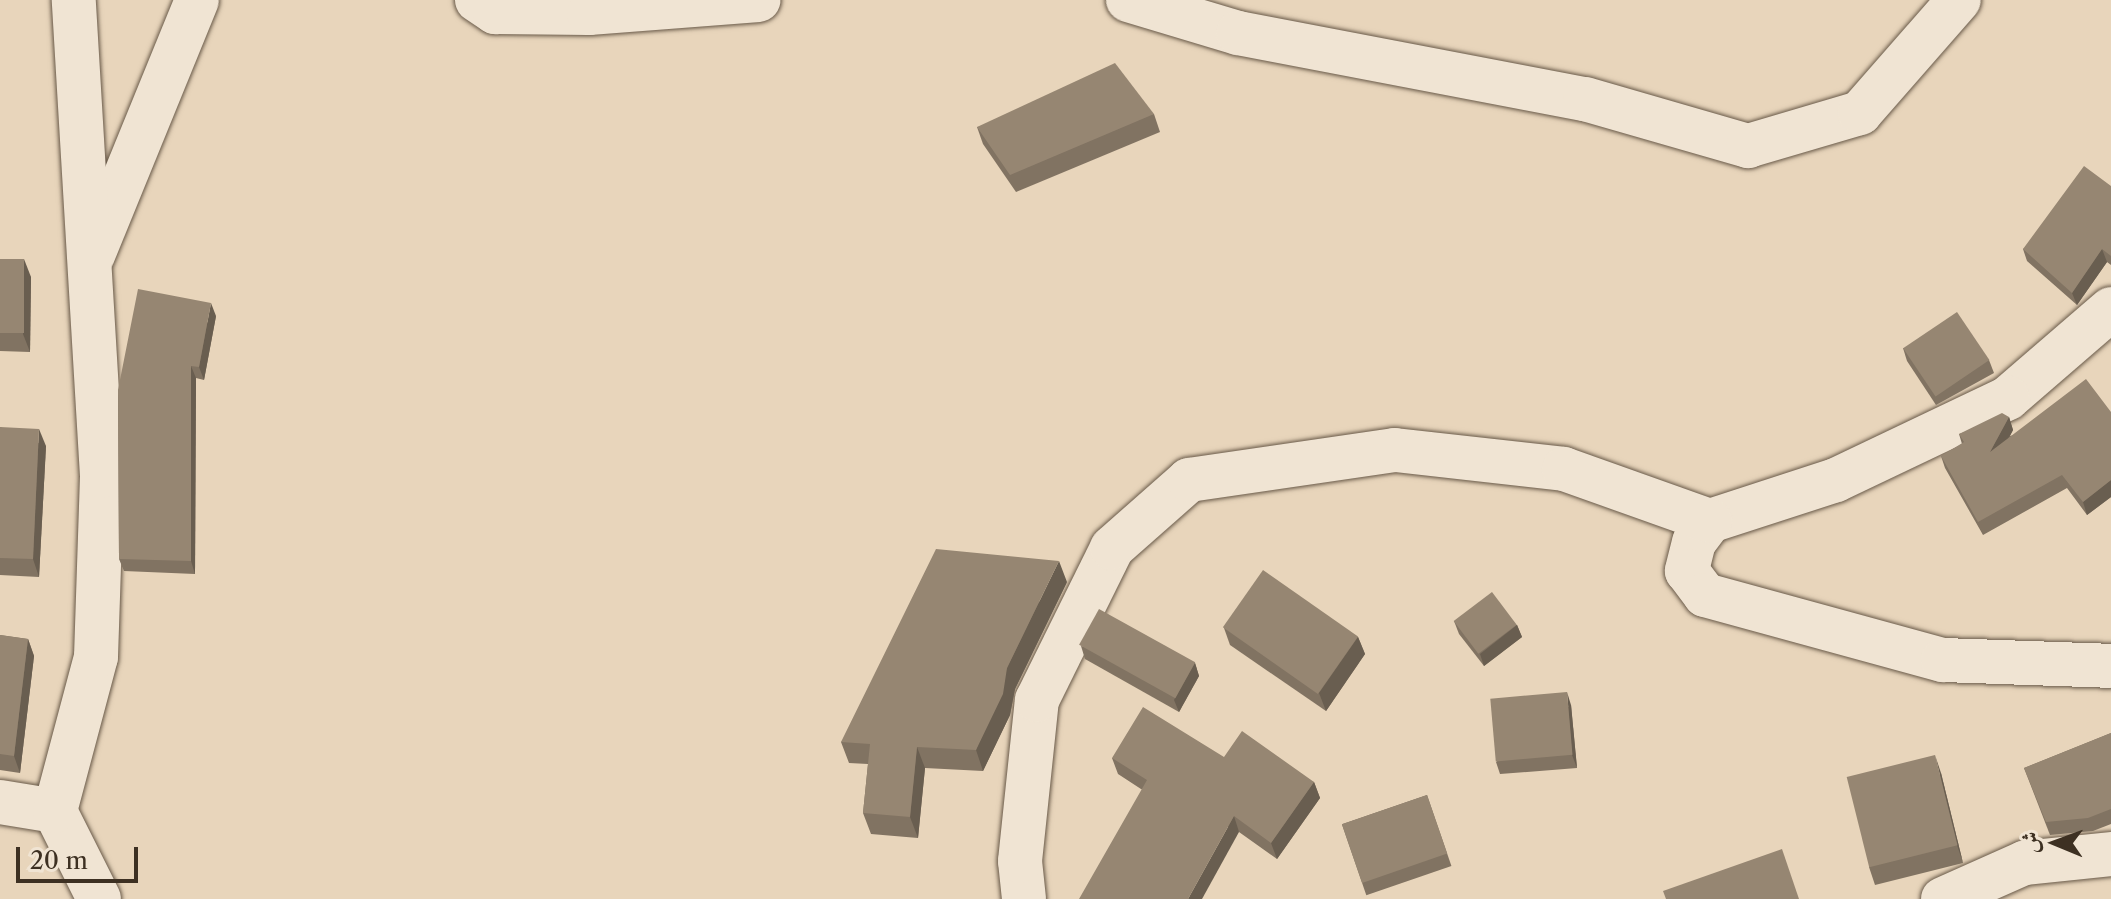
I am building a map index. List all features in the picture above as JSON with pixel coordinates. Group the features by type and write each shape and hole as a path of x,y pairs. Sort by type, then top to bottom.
{"street":[{"path":"74,0 102,476 96,657 55,811 99,899"},
{"path":"88,269 197,0"},
{"path":"477,0 495,12 589,13 759,0"},
{"path":"1128,0 1238,33 1585,99 1748,146 1860,113 1959,0"},
{"path":"2111,309 2008,398 1836,480 1710,521 1694,542 1687,571 1705,595 1943,660 2111,666"},
{"path":"1024,899 1020,861 1037,700 1112,548 1189,480 1395,450 1564,469 1710,521"},
{"path":"0,802 55,811"},
{"path":"1943,899 2024,863 2111,854"}],"building":[{"path":"1115,63 1154,114 1010,175 977,127"},
{"path":"2084,166 2111,186 2111,256 2102,249 2072,293 2023,249"},
{"path":"0,259 24,259 24,333 0,333"},
{"path":"138,289 211,303 199,367 191,366 191,561 119,559 118,390"},
{"path":"1957,312 1989,360 1936,396 1903,348"},
{"path":"2086,379 2111,412 2111,480 2083,502 2062,475 1978,522 1941,456 1964,442 1959,434 2002,413 2009,417 1990,452"},
{"path":"0,427 39,429 33,559 0,558"},
{"path":"936,549 1059,561 1007,668 1003,694 976,750 917,747 910,817 863,813 870,744 841,742"},
{"path":"1263,570 1358,637 1318,694 1223,627"},
{"path":"1492,592 1517,625 1478,654 1454,621"},
{"path":"1099,609 1195,662 1175,698 1079,645"},
{"path":"0,635 28,639 14,756 0,754"},
{"path":"1567,692 1572,755 1496,761 1490,699"},
{"path":"1143,707 1224,757 1242,731 1314,782 1271,843 1234,816 1188,899 1079,899 1147,780 1112,758"},
{"path":"2111,733 2111,809 2088,818 2046,822 2024,768"},
{"path":"1935,755 1957,845 1869,867 1847,777"},
{"path":"1427,795 1447,854 1362,883 1342,824"},
{"path":"1782,849 1799,899 1666,899 1663,891"}]}
